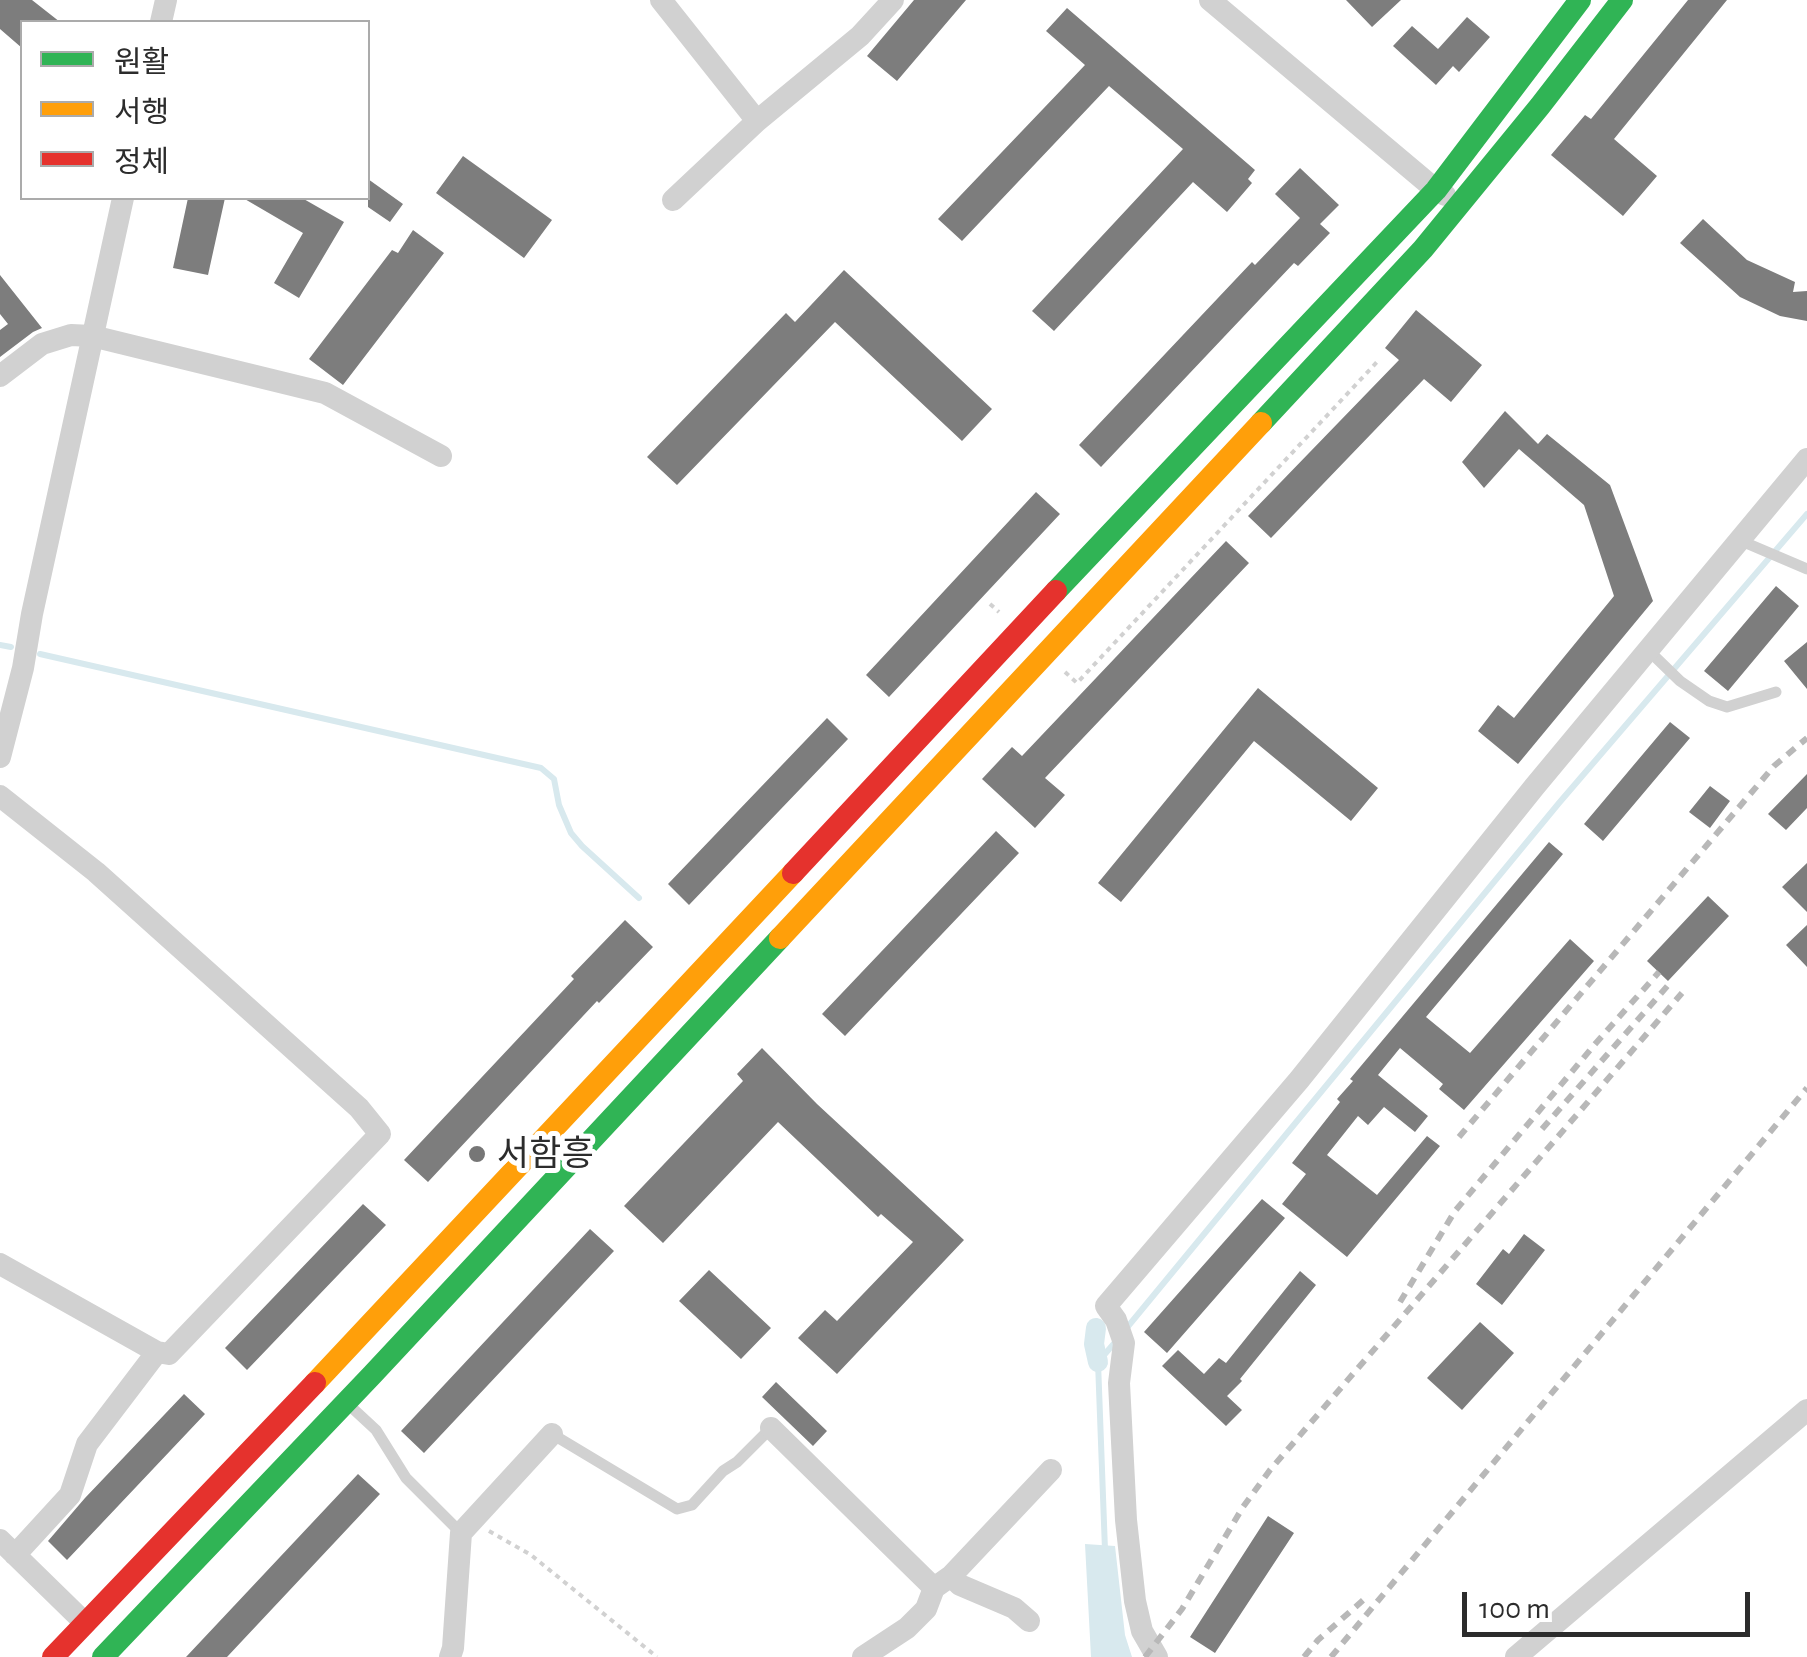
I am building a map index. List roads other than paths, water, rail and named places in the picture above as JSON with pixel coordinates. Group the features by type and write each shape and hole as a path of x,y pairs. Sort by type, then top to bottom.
{"main road":[{"path":"52,1657 346,1351 1436,190 1580,0"},
{"path":"103,1657 372,1375 1423,248 1622,0"}],"street":[{"path":"661,0 756,122"},
{"path":"674,200 756,122 860,36 893,0"},
{"path":"1210,0 1436,190 1461,204"},
{"path":"0,756 23,668 123,200"},
{"path":"0,376 42,344 71,334 92,336 325,393 441,456"},
{"path":"1157,1657 1142,1630 1134,1600 1120,1402 1124,1343 1106,1306 1655,656 1807,459"},
{"path":"0,796 96,872 359,1108 380,1134 169,1354 157,1352 0,1264"},
{"path":"85,1623 8,1547 70,1495 87,1444 157,1352"},
{"path":"1516,1657 1807,1410"},
{"path":"771,1428 942,1582 960,1584 1014,1608 1030,1621"},
{"path":"450,1657 466,1527 552,1434"},
{"path":"863,1657 908,1628 926,1610 942,1582 1051,1470"}],"lane":[{"path":"1744,543 1807,569"},
{"path":"1655,656 1709,702 1727,707 1776,692"},
{"path":"346,1351 372,1375"},
{"path":"346,1402 376,1430 406,1478 466,1527"},
{"path":"552,1434 677,1509 692,1505 771,1428"}],"waterway":[{"path":"1125,1330 1559,803 1807,514"},
{"path":"0,645 11,647"},
{"path":"40,654 541,768 554,779 559,805 571,833 639,898"},
{"path":"1096,1328 1098,1362"},
{"path":"1105,1550 1098,1362 1117,1340"}],"railway":[{"path":"1459,1137 1774,766 1807,738"},
{"path":"1400,1302 1455,1211 1659,972"},
{"path":"1542,1129 1670,983"},
{"path":"1145,1657 1182,1609 1243,1507 1270,1470 1682,993"},
{"path":"1331,1657 1807,1088"},
{"path":"1304,1657 1369,1595"}],"place":[{"name":"서함흥","path":"477,1154"}]}
